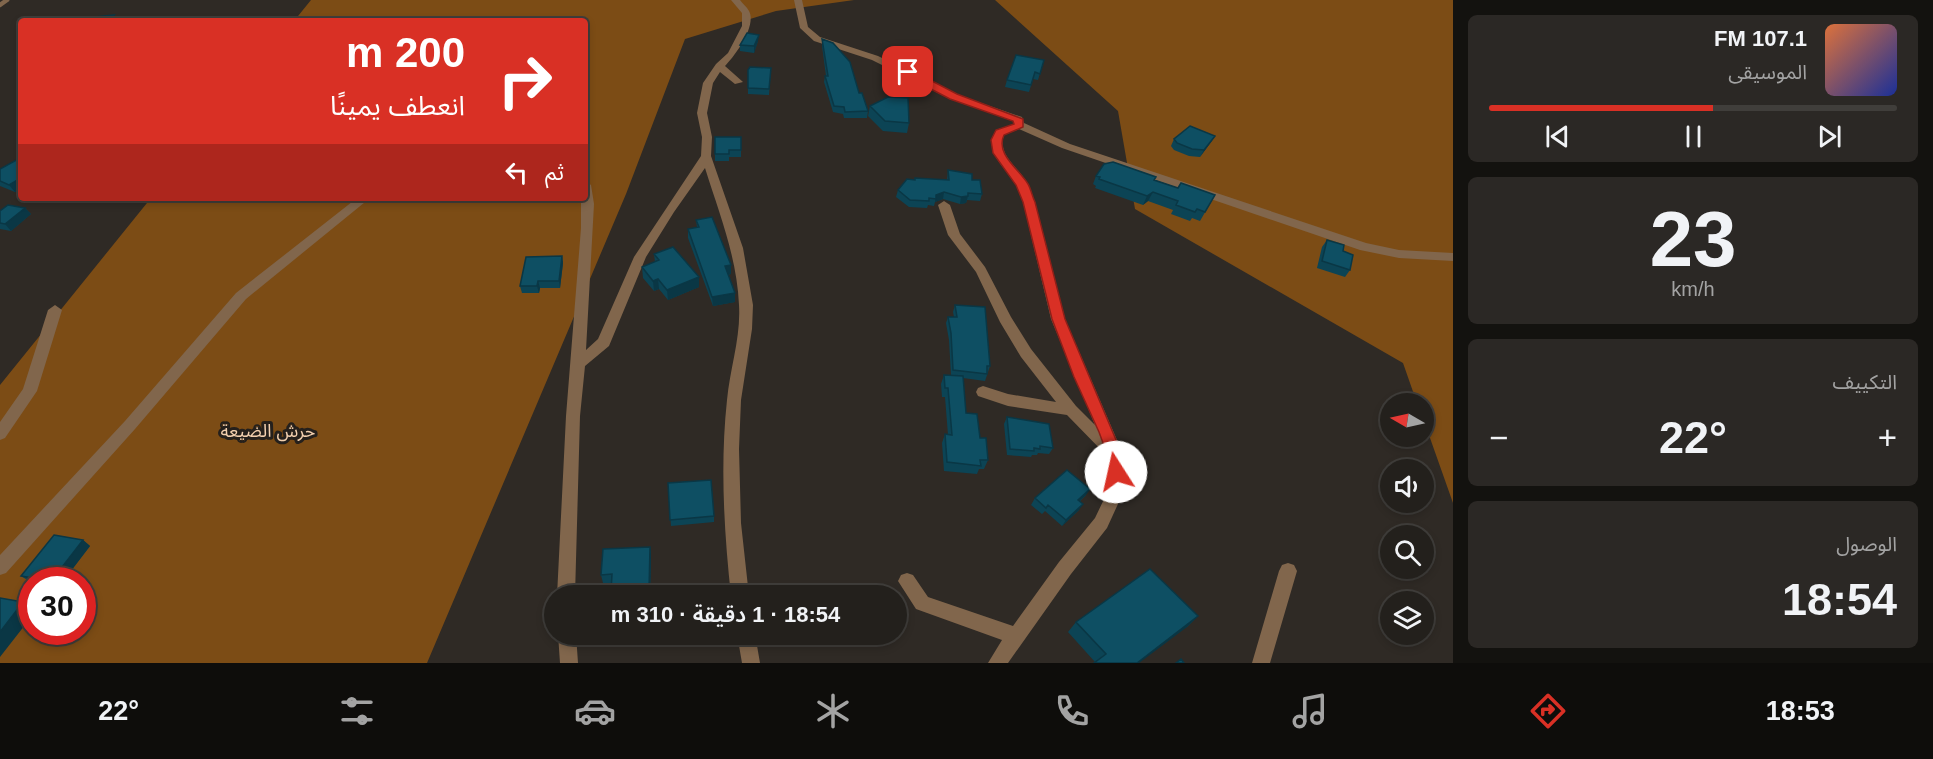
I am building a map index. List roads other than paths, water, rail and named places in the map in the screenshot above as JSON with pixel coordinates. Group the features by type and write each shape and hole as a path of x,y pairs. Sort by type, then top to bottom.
{"street":[{"path":"578,364 604,342 640,257 669,210 693,179 705,156 707,138 702,112 708,83 719,66 732,54 746,26 746,13 735,0"},
{"path":"798,0 804,28 817,39 875,58 954,97 1017,119 1019,125"},
{"path":"719,66 738,82"},
{"path":"997,663 1101,523 1115,493 1114,454 1058,319 1029,202 1022,184 998,153 996,140 1000,133 1019,125 1086,153 1364,247 1399,254 1453,257"},
{"path":"705,156 740,257 746,305 745,341 736,375 731,463 739,585"},
{"path":"0,567 137,416 241,296 360,201"},
{"path":"566,585 571,438 578,364 588,201"},
{"path":"944,205 954,235 981,270 1005,319 1026,353 1071,410 1114,454"},
{"path":"0,434 30,391 55,310"},
{"path":"983,392 1008,400 1071,410"},
{"path":"1261,663 1288,571"},
{"path":"907,581 922,603 1016,636"},
{"path":"568,645 569,663"},
{"path":"748,645 751,663"}],"lane":[{"path":"0,5 7,0"}],"park label":[{"name":"حرش الضيعة","path":"268,431"}]}
